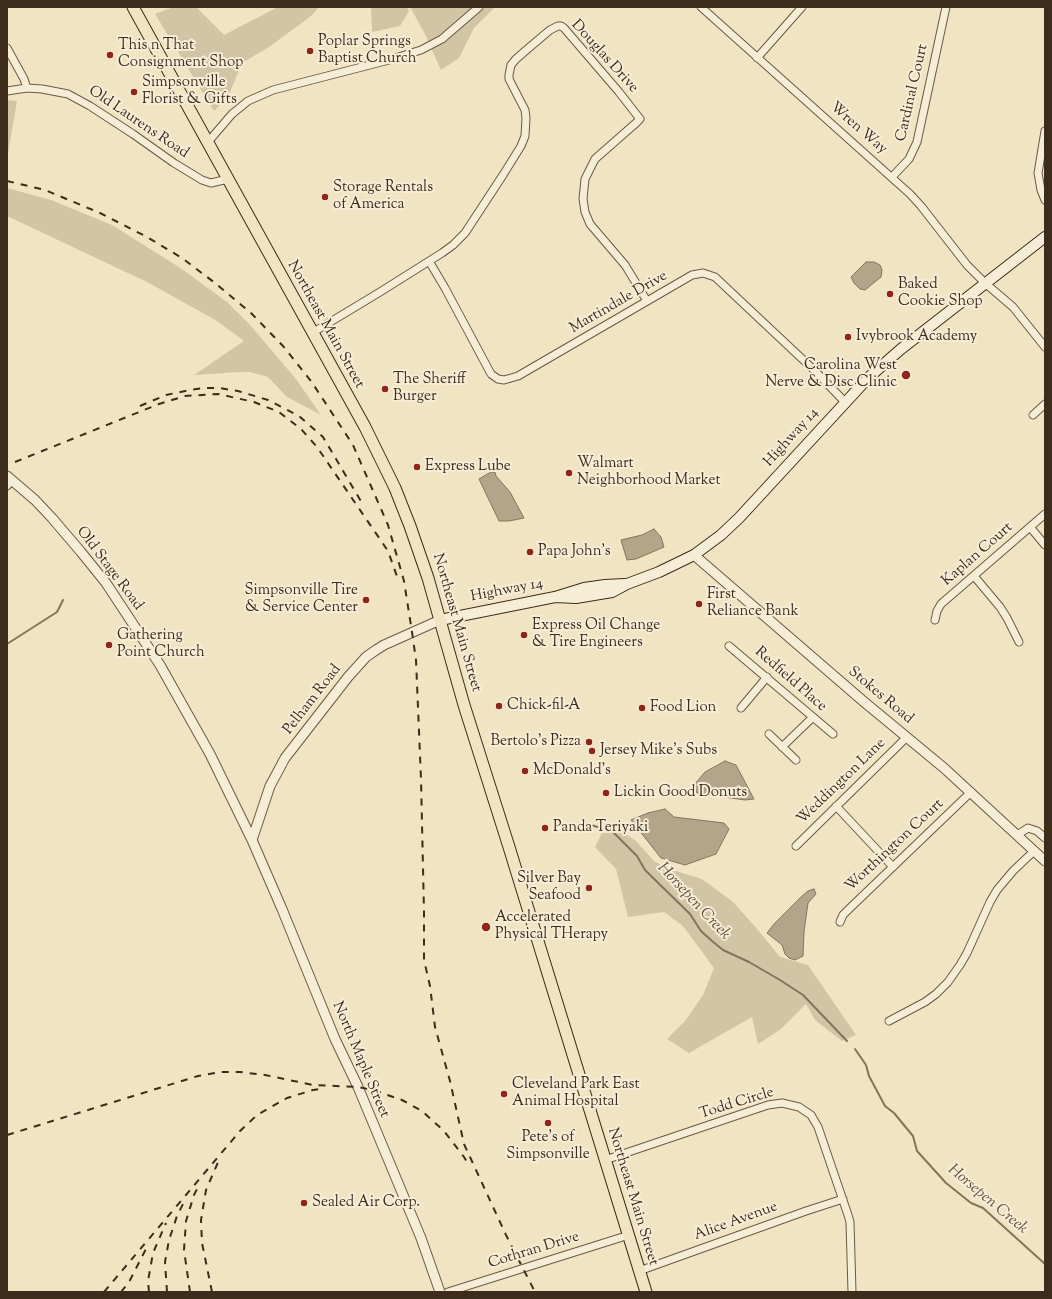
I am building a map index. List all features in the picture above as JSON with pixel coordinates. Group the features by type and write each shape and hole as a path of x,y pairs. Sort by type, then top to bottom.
{"main road":[{"name":"Northeast Main Street","path":"133,7 362,422 395,488 422,560 464,706 646,1292"},
{"name":"Highway 14","path":"440,620 555,597 576,598 612,592 627,584 659,572 694,556 721,535 739,518 868,378 901,349 1045,237"}],"street":[{"path":"208,142 237,109 260,95 301,82 389,60 421,50 442,38 479,7"},
{"name":"Wren Way","path":"701,7 892,177 921,206 984,283 1013,307 1045,348"},
{"path":"757,58 802,7"},
{"name":"Cardinal Court","path":"892,177 909,158 917,142 946,7"},
{"name":"Douglas Drive","path":"312,333 429,261 453,245 465,233 521,146 525,136 526,118 522,103 509,79 510,69 516,59 531,46 550,30 560,26 619,92 640,119 595,159 585,179 583,199 585,212 590,224 625,265 647,301"},
{"path":"7,48 24,79 27,88"},
{"name":"Old Laurens Road","path":"7,91 27,88 56,91 80,100 202,180 211,183 228,179"},
{"path":"1045,131 1038,172 1041,190 1045,200"},
{"name":"Martindale Drive","path":"429,261 445,288 490,374 501,380 518,376 647,301 696,274 703,273 713,276 814,370 845,402"},
{"path":"1033,415 1045,404"},
{"name":"Old Stage Road","path":"9,481 35,500 106,583 186,709 214,761 252,840"},
{"name":"Kaplan Court","path":"935,620 937,611 941,604 1045,514"},
{"path":"1030,527 1045,544"},
{"name":"Stokes Road","path":"694,556 971,792 1045,861"},
{"path":"974,576 1000,607 1019,642"},
{"name":"Pelham Road","path":"252,840 270,786 285,758 348,677 378,648 440,620"},
{"name":"Redfield Place","path":"729,646 833,734"},
{"path":"741,708 767,677"},
{"path":"782,747 813,717"},
{"path":"769,734 796,760"},
{"name":"Weddington Lane","path":"796,846 907,737"},
{"name":"Worthington Court","path":"840,922 843,915 850,908 971,792"},
{"path":"836,806 893,866"},
{"path":"1017,835 1028,828 1037,831 1045,838"},
{"name":"North Maple Street","path":"252,840 335,1039 358,1087 421,1238 440,1292"},
{"path":"889,1021 926,1002 948,982 967,953 997,890 1012,871 1034,851"},
{"name":"Todd Circle","path":"606,1160 768,1105 788,1103 804,1110 811,1115 816,1122 850,1222 852,1292"},
{"name":"Alice Avenue","path":"639,1271 806,1210 843,1199"},
{"name":"Cothran Drive","path":"448,1292 629,1236"}],"shaded area":[{"path":"174,7 196,7 224,35 278,7 319,7 311,16 269,47 242,63 228,97 214,111 155,14"},
{"path":"371,7 407,7 409,11 400,26 372,32"},
{"path":"410,7 495,7 474,28 459,58 441,70 425,34"},
{"path":"7,100 17,101 7,159"},
{"path":"7,188 51,200 112,225 182,269 227,302 251,326 296,379 321,415 287,397 268,377 250,372 194,375 244,341 217,321 149,283 7,216"},
{"path":"866,262 874,262 880,265 882,270 881,277 865,290 860,289 851,277"},
{"path":"491,472 495,472 496,476 510,492 524,518 499,521 479,479"},
{"path":"654,529 661,537 664,547 636,559 627,560 621,540 642,535"},
{"path":"725,761 736,765 754,799 745,800 697,793 694,785 705,772"},
{"path":"665,809 674,817 724,823 729,829 716,854 685,865 661,858 631,820 648,813"},
{"path":"602,833 624,833 635,840 655,862 676,871 702,879 733,902 780,957 808,965 856,1035 842,1041 815,1020 806,1004 781,1029 758,1044 752,1017 689,1053 667,1039 685,1021 703,995 714,968 683,926 664,912 628,917 616,869 595,847"},
{"path":"814,889 816,894 808,903 804,932 803,956 795,960 789,958 785,954 782,945 767,933 801,897 808,891"}],"waterway":[{"path":"7,644 57,612 63,600"},
{"name":"Horsepen Creek","path":"582,822 613,832 637,856 645,870 690,914 701,931 712,941 723,950 749,962 803,995 847,1041"},
{"name":"Horsepen Creek","path":"855,1049 866,1065 869,1076 885,1106 894,1113 913,1136 917,1151 946,1183 971,1203 983,1208 1045,1264"}],"railway":[{"path":"7,181 45,190 100,213 147,237 182,258 215,283 251,313 283,346 311,381 353,445 388,525 404,581 416,660 421,779 424,960 430,986 435,1027 450,1081 464,1144 506,1235 535,1292"},
{"path":"140,406 166,395 203,388 219,388 238,391 268,400 299,416 323,437 362,503"},
{"path":"15,462 159,404 185,396 218,394 254,402 279,412 301,429 317,447 388,551 399,582"},
{"path":"7,1135 198,1076 221,1072 240,1072 265,1075 313,1085 358,1087 373,1090 402,1100 422,1111 444,1131 468,1164"},
{"path":"104,1292 240,1131 257,1115 287,1098 320,1089"},
{"path":"212,1292 202,1243 201,1220 206,1190 219,1160"},
{"path":"190,1292 184,1250 186,1221 194,1195 199,1185"},
{"path":"167,1292 165,1262 169,1240 177,1216 183,1204"},
{"path":"149,1292 148,1281 153,1253 166,1223"},
{"path":"121,1292 129,1282 147,1247"}],"place":[{"name":"Poplar Springs Baptist Church","path":"310,51"},
{"name":"This n That Consignment Shop","path":"110,55"},
{"name":"Simpsonville Florist & Gifts","path":"134,92"},
{"name":"Storage Rentals of America","path":"325,197"},
{"name":"Baked Cookie Shop","path":"890,294"},
{"name":"Ivybrook Academy","path":"848,337"},
{"name":"Carolina West Nerve & Disc Clinic","path":"906,375"},
{"name":"The Sheriff Burger","path":"385,389"},
{"name":"Express Lube","path":"417,467"},
{"name":"Walmart Neighborhood Market","path":"569,473"},
{"name":"Papa John's","path":"530,552"},
{"name":"Simpsonville Tire & Service Center","path":"366,600"},
{"name":"First Reliance Bank","path":"699,604"},
{"name":"Express Oil Change & Tire Engineers","path":"524,635"},
{"name":"Gathering Point Church","path":"109,645"},
{"name":"Chick-fil-A","path":"499,706"},
{"name":"Food Lion","path":"642,708"},
{"name":"Bertolo's Pizza","path":"589,742"},
{"name":"Jersey Mike's Subs","path":"592,751"},
{"name":"McDonald's","path":"525,771"},
{"name":"Lickin Good Donuts","path":"606,793"},
{"name":"Panda Teriyaki","path":"545,828"},
{"name":"Silver Bay Seafood","path":"589,888"},
{"name":"Accelerated Physical THerapy","path":"486,927"},
{"name":"Cleveland Park East Animal Hospital","path":"504,1094"},
{"name":"Pete's of Simpsonville","path":"548,1123"},
{"name":"Sealed Air Corp.","path":"304,1203"}]}
